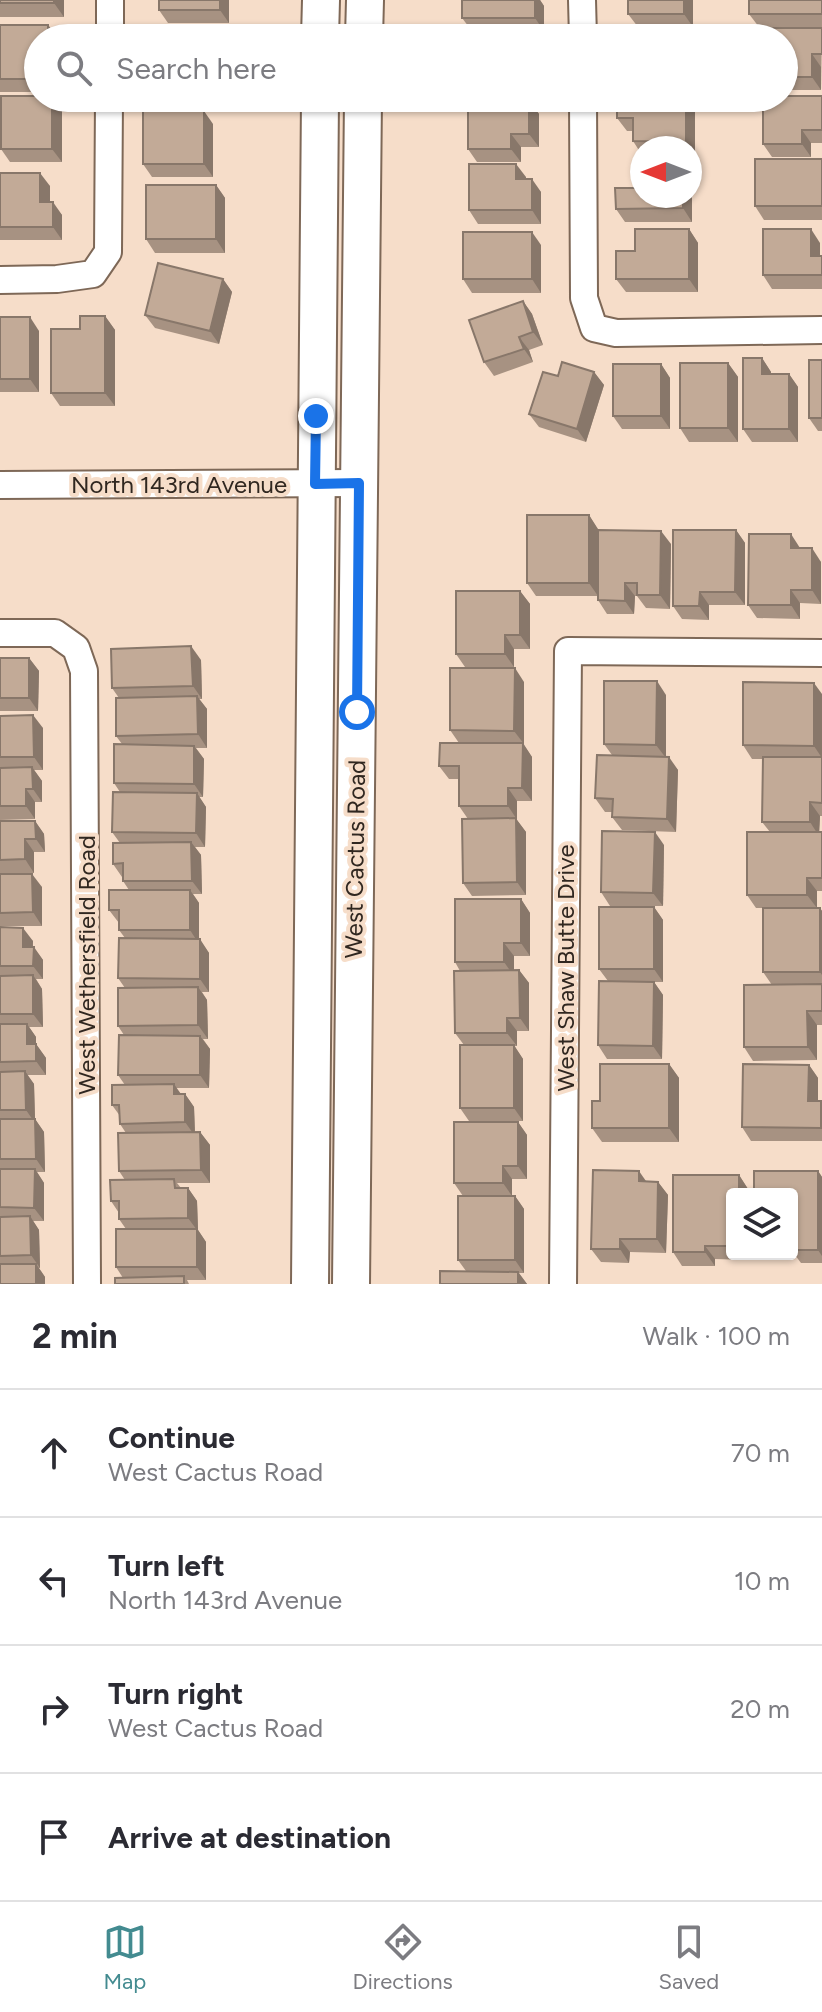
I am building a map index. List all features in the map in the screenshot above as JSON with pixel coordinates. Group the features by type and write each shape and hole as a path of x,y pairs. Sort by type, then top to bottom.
{"main road":[{"path":"320,24 321,0"},
{"path":"364,24 365,0"},
{"name":"West Cactus Road","path":"310,1284 320,112"},
{"name":"West Cactus Road","path":"351,1284 363,112"}],"street":[{"path":"110,0 110,24"},
{"path":"582,0 583,24"},
{"path":"0,280 57,279 93,274 108,252 109,112"},
{"path":"583,112 584,298 594,328 616,333 822,330"},
{"name":"North 143rd Avenue","path":"0,485 359,483"},
{"name":"West Wethersfield Road","path":"0,633 55,633 76,648 84,671 87,1284"},
{"name":"West Shaw Butte Drive","path":"563,1284 568,651 822,653"}],"building":[{"path":"0,0 54,0 54,3 0,3"},
{"path":"159,0 220,0 220,10 159,10"},
{"path":"462,0 535,0 535,18 462,18"},
{"path":"628,0 684,0 684,14 628,14"},
{"path":"749,0 822,0 822,14 749,14"},
{"path":"0,25 24,25 24,79 0,79"},
{"path":"798,28 822,28 822,54 812,54 812,77 798,77"},
{"path":"1,96 24,96 24,112 52,112 52,149 1,149"},
{"path":"798,96 822,96 822,130 802,130 802,144 763,144 763,112 798,112"},
{"path":"143,112 204,112 204,164 143,164"},
{"path":"468,112 529,112 529,134 511,134 511,149 468,149"},
{"path":"617,112 686,112 686,136 633,136 633,118 617,118"},
{"path":"755,159 822,159 822,206 755,206"},
{"path":"469,164 516,164 516,179 532,179 532,210 469,210"},
{"path":"0,173 40,173 40,202 53,202 53,227 0,227"},
{"path":"146,185 216,185 216,239 146,239"},
{"path":"615,188 630,188 630,208 683,208 616,209"},
{"path":"635,229 689,229 689,279 616,279 616,251 635,251"},
{"path":"763,229 811,229 811,256 822,256 822,275 763,275"},
{"path":"463,232 532,232 532,279 463,279"},
{"path":"158,263 223,279 210,331 145,315"},
{"path":"523,301 533,332 519,337 524,349 484,362 469,320"},
{"path":"80,316 105,316 105,393 51,393 51,329 80,329"},
{"path":"0,317 30,317 30,379 0,379"},
{"path":"743,358 762,358 762,374 789,374 789,429 743,429"},
{"path":"809,360 822,360 822,418 809,418"},
{"path":"562,362 594,372 577,429 529,414 543,372 558,376"},
{"path":"680,363 728,363 728,428 680,428"},
{"path":"613,364 661,364 661,416 613,416"},
{"path":"527,515 589,515 589,583 527,583"},
{"path":"598,530 661,531 660,595 637,595 637,583 625,583 625,601 598,600"},
{"path":"673,530 736,530 735,592 700,592 699,606 673,606"},
{"path":"749,534 791,534 791,548 812,548 812,590 791,590 791,605 748,605"},
{"path":"456,591 520,591 520,635 505,635 505,654 456,654"},
{"path":"191,646 193,686 112,688 111,649"},
{"path":"0,658 29,658 29,698 0,698"},
{"path":"450,668 515,668 514,731 450,730"},
{"path":"604,681 657,681 656,745 604,744"},
{"path":"743,682 814,683 814,746 743,745"},
{"path":"197,696 198,734 116,736 116,698"},
{"path":"33,715 34,757 0,757 0,716"},
{"path":"440,743 523,743 522,788 508,788 508,806 459,806 459,766 439,766"},
{"path":"114,744 194,746 194,784 114,783"},
{"path":"597,755 669,757 667,819 612,817 613,799 595,798"},
{"path":"763,757 822,757 822,803 810,802 810,822 762,822"},
{"path":"32,767 33,789 26,789 26,806 0,806 0,768"},
{"path":"113,792 197,793 196,833 112,832"},
{"path":"516,818 517,882 463,883 462,819"},
{"path":"0,821 35,821 36,839 25,839 25,859 0,860"},
{"path":"602,831 655,832 653,893 601,892"},
{"path":"747,832 822,832 822,878 807,878 807,895 747,895"},
{"path":"191,842 192,881 123,881 123,863 113,864 113,843"},
{"path":"0,874 32,874 33,912 0,913"},
{"path":"109,890 190,890 190,930 119,930 119,910 109,910"},
{"path":"455,899 521,899 521,943 504,943 504,962 455,962"},
{"path":"599,907 654,907 654,969 599,969"},
{"path":"763,908 820,908 820,972 763,972"},
{"path":"0,927 23,928 23,947 34,947 33,966 0,966"},
{"path":"119,938 200,939 200,979 118,978"},
{"path":"519,970 520,1018 507,1018 507,1033 455,1033 454,971"},
{"path":"33,975 33,1014 0,1014 0,976"},
{"path":"599,981 654,982 653,1046 598,1045"},
{"path":"822,984 822,1011 807,1011 808,1047 744,1047 744,985"},
{"path":"198,987 198,1025 118,1026 118,988"},
{"path":"0,1024 27,1024 27,1044 36,1044 36,1061 0,1062"},
{"path":"119,1035 200,1036 200,1075 118,1075"},
{"path":"460,1045 514,1045 514,1108 460,1108"},
{"path":"600,1064 669,1064 669,1128 592,1128 592,1101 600,1101"},
{"path":"743,1064 809,1065 808,1101 821,1101 821,1128 742,1127"},
{"path":"25,1071 26,1110 0,1110 0,1072"},
{"path":"174,1084 174,1094 185,1094 185,1122 120,1124 119,1105 112,1105 112,1085"},
{"path":"0,1119 35,1119 36,1159 0,1159"},
{"path":"454,1122 518,1122 518,1166 503,1166 503,1183 454,1183"},
{"path":"200,1132 201,1170 119,1171 118,1133"},
{"path":"0,1169 35,1169 34,1208 0,1207"},
{"path":"593,1170 639,1171 639,1181 658,1182 657,1239 620,1239 620,1249 591,1249"},
{"path":"754,1171 818,1171 818,1250 798,1250 798,1188 754,1188"},
{"path":"673,1175 739,1175 739,1188 726,1188 726,1246 705,1246 705,1252 673,1252"},
{"path":"174,1179 175,1188 188,1188 188,1218 119,1219 119,1201 111,1201 110,1180"},
{"path":"458,1196 515,1196 515,1260 458,1260"},
{"path":"30,1216 31,1255 0,1256 0,1217"},
{"path":"116,1229 197,1229 197,1267 116,1267"},
{"path":"0,1264 36,1264 36,1284 0,1284"},
{"path":"440,1271 518,1272 518,1284 440,1284"},
{"path":"184,1276 184,1284 115,1284 115,1278"}],"route":[{"path":"316,416 315,484 359,483 357,712"}]}
